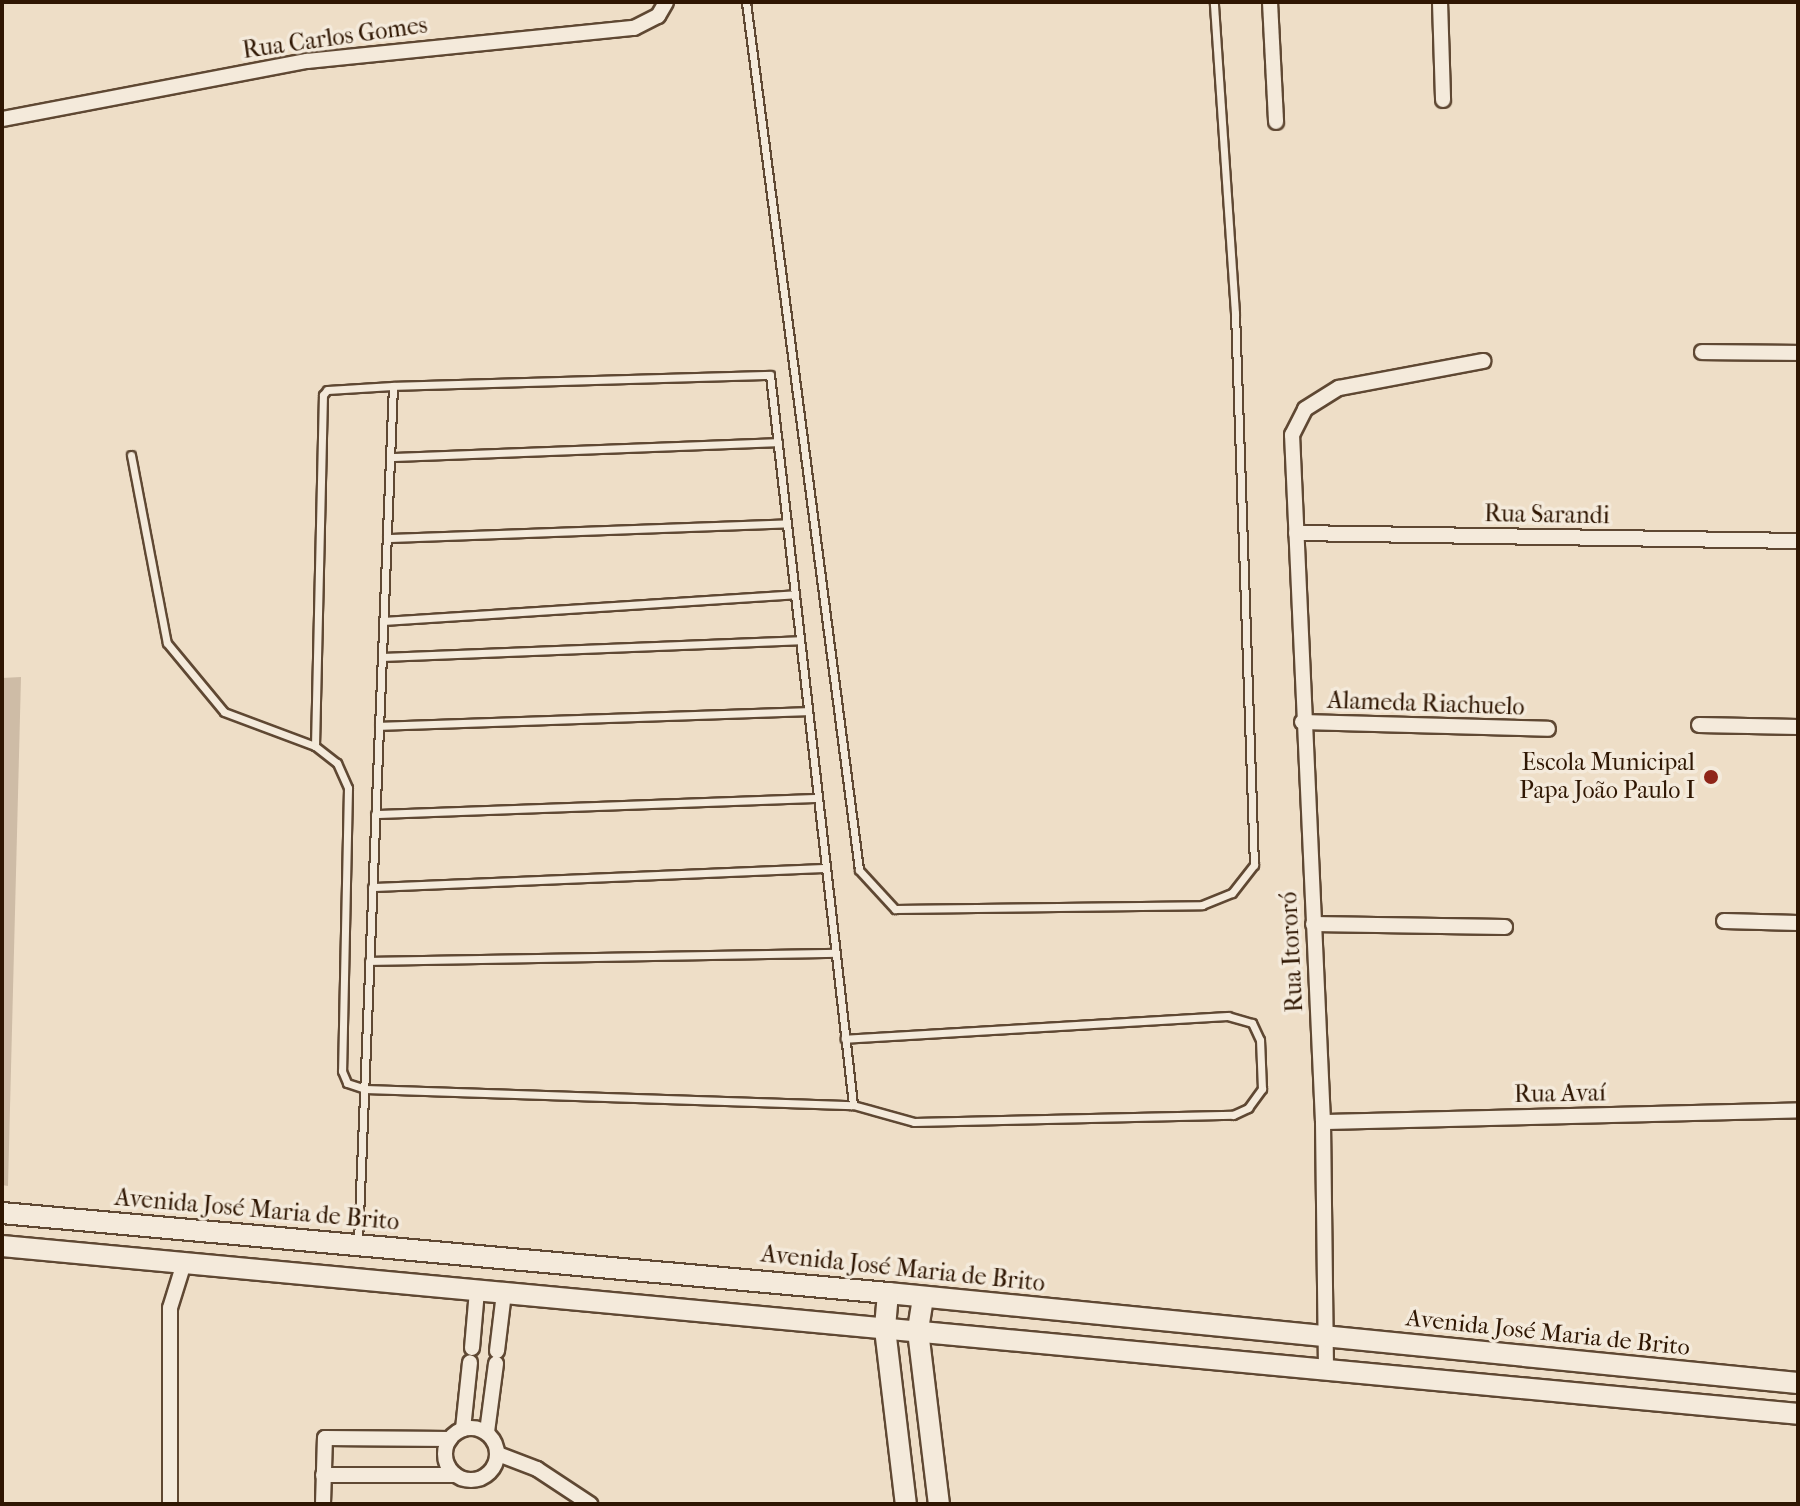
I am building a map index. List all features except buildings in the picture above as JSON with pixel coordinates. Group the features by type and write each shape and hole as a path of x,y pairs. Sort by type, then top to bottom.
{"main road":[{"name":"Avenida José Maria de Brito","path":"2,1213 888,1293 1798,1383"},
{"path":"2,1246 1798,1414"},
{"path":"888,1293 885,1329 906,1504"},
{"path":"923,1298 918,1331 939,1504"}],"street":[{"name":"Rua Carlos Gomes","path":"2,119 307,61 634,28 658,16 666,2"},
{"path":"1270,2 1276,122"},
{"path":"1440,2 1443,100"},
{"path":"1702,352 1798,353"},
{"name":"Rua Itororó","path":"1326,1368 1323,1122 1302,722 1292,435 1305,409 1339,388 1483,361"},
{"name":"Rua Sarandi","path":"1296,533 1798,541"},
{"name":"Alameda Riachuelo","path":"1302,722 1548,729"},
{"path":"1699,725 1798,727"},
{"path":"1724,921 1798,923"},
{"path":"1313,924 1505,927"},
{"name":"Rua Avaí","path":"1323,1122 1798,1110"},
{"path":"170,1504 170,1308 184,1263"},
{"path":"463,1429 477,1291"},
{"path":"504,1293 487,1432 498,1454 566,1486 590,1504"},
{"path":"471,1360 496,1363"},
{"path":"455,1475 445,1454 450,1439 463,1429 487,1432"},
{"path":"323,1504 325,1438 450,1439"},
{"path":"323,1475 455,1475 471,1480 487,1475 498,1454"},
{"path":"566,1486 566,1504"}],"lane":[{"path":"746,2 859,870 895,909 1202,905 1232,893 1254,865 1235,313 1214,2"},
{"path":"315,746 323,395 327,390 767,372 778,442 853,1105"},
{"path":"358,1245 393,386"},
{"path":"391,457 778,442"},
{"path":"131,455 167,643 224,712 315,746 337,763 348,788 342,1071 347,1083 365,1089 853,1105 914,1122 1233,1115 1248,1108 1262,1089 1260,1040 1252,1023 1228,1016 845,1039"},
{"path":"387,538 787,523"},
{"path":"383,621 795,594"},
{"path":"382,657 800,640"},
{"path":"379,726 808,711"},
{"path":"375,814 818,798"},
{"path":"372,887 826,868"},
{"path":"369,961 836,953"}],"shaded area":[{"path":"21,677 8,1186 2,1185 2,678"}],"place":[{"name":"Escola Municipal Papa João Paulo I","path":"1711,777"}]}
